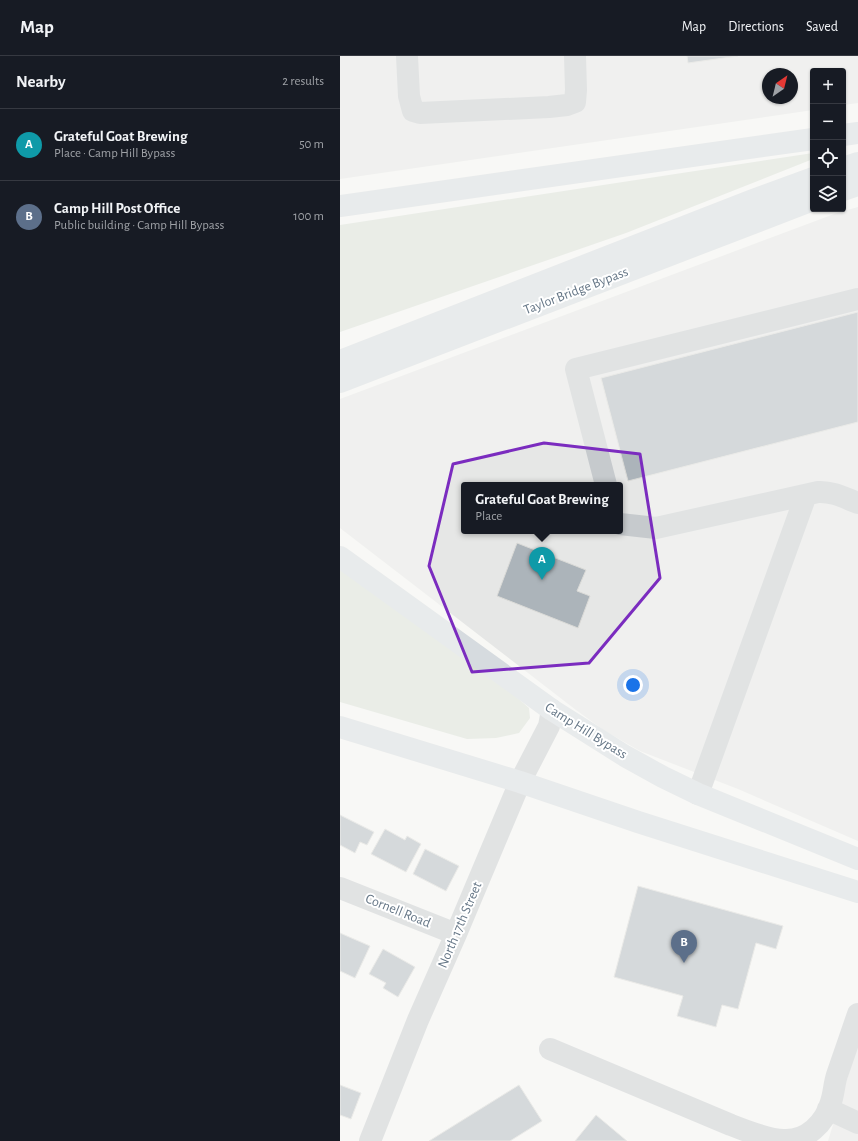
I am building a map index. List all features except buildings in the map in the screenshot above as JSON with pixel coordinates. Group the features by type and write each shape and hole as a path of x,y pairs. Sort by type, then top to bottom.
{"main road":[{"path":"846,135 858,133"},
{"path":"340,206 810,139"},
{"path":"846,167 858,163"},
{"path":"340,361 810,179"},
{"path":"846,189 858,185"},
{"name":"Taylor Bridge Bypass","path":"340,382 810,201"},
{"name":"Camp Hill Bypass","path":"340,557 552,710 625,756 698,794 858,859"},
{"path":"340,727 520,782 645,824 858,892"}],"street":[{"path":"407,56 409,96 413,112 420,113 568,105 575,102 575,56"},
{"path":"605,482 576,369 858,299"},
{"path":"623,524 656,528 825,492 858,503"},
{"path":"698,794 806,495"},
{"name":"North 17th Street","path":"370,1141 418,1020 520,782 549,726 552,710"},
{"name":"Cornell Road","path":"340,888 456,934"},
{"path":"550,1050 731,1125 769,1137 784,1140 798,1139 809,1134 818,1125 828,1109 836,1078 856,1020"},
{"path":"828,1109 858,1123"}],"highlighted area":[{"path":"544,443 640,454 660,578 589,663 472,672 429,566 453,464"}],"shaded area":[{"path":"340,56 858,56 858,103 846,105 846,68 810,68 810,110 340,179"},
{"path":"810,153 810,160 626,233 340,332 340,225"},
{"path":"858,207 858,841 738,789 640,751 605,731 340,528 340,399 837,213 846,212 846,210"},
{"path":"340,569 513,694 529,708 530,718 519,733 496,738 467,739 340,702"},
{"path":"858,1044 858,1141 828,1141"}],"place":[{"name":"Grateful Goat Brewing","path":"542,580"},
{"name":"Camp Hill Post Office","path":"684,963"}]}
